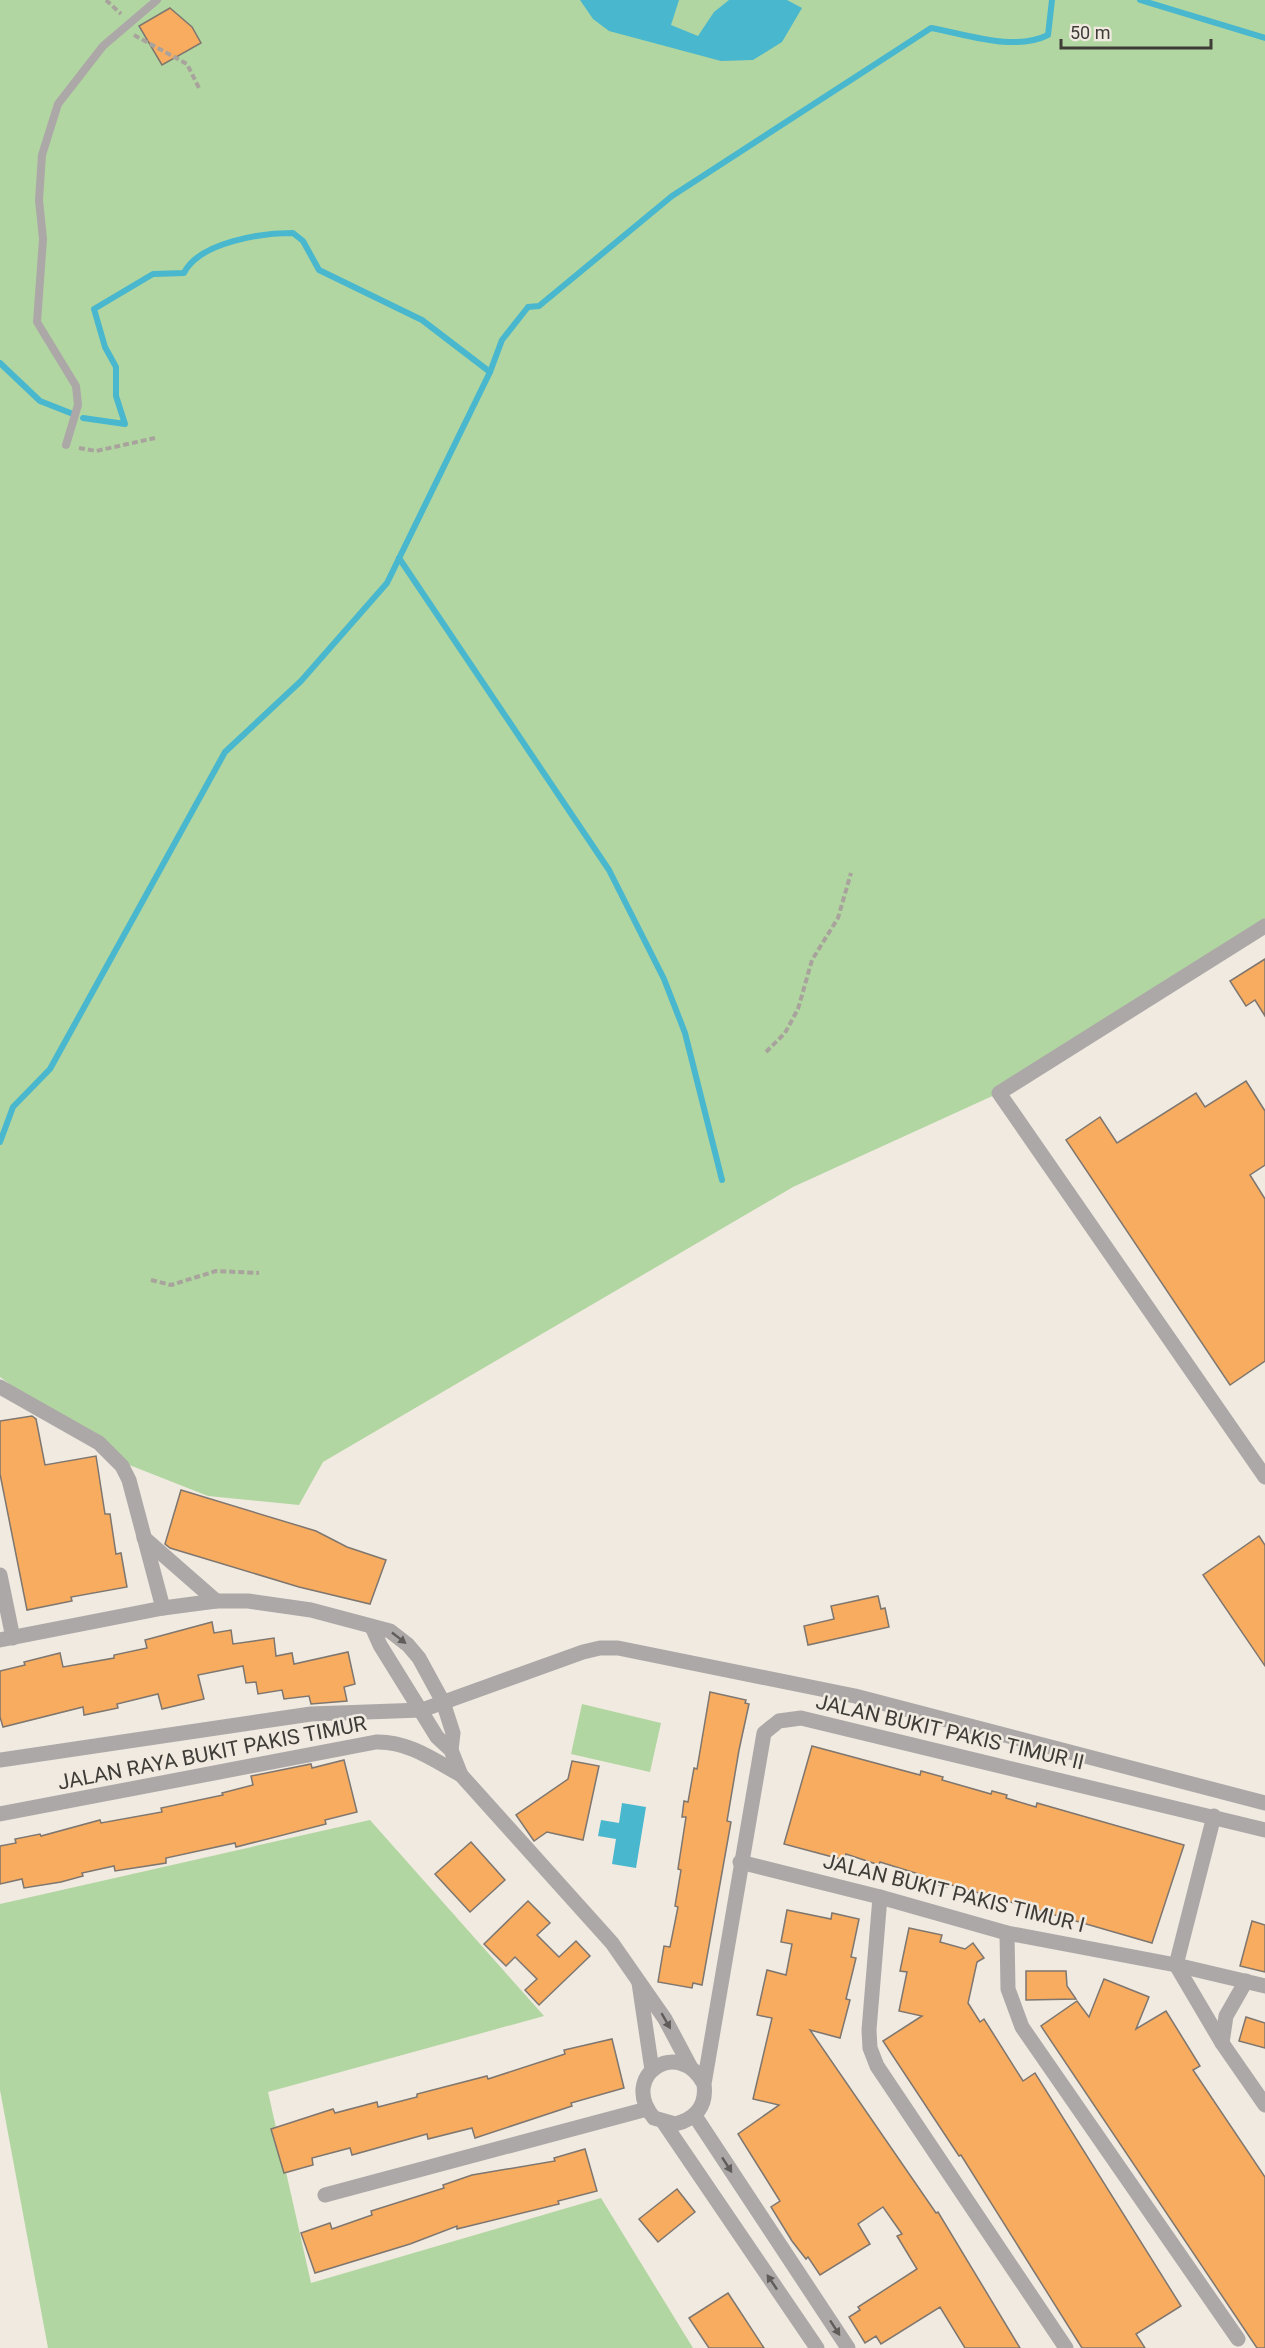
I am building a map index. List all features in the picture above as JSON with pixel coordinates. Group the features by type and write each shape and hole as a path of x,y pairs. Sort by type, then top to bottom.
{"street":[{"path":"1265,926 999,1093 1265,1477"},
{"path":"0,1387 110,1451 129,1480 163,1608"},
{"path":"144,1538 216,1600"},
{"path":"0,1575 6,1639"},
{"name":"JALAN RAYA BUKIT PAKIS TIMUR","path":"6,1639 163,1608 216,1600 248,1601 311,1610 390,1631 408,1645 419,1658 443,1702 453,1733 451,1750"},
{"name":"JALAN RAYA BUKIT PAKIS TIMUR","path":"372,1627 380,1646 437,1737 451,1750 461,1775 612,1943 638,1977 665,2019 690,2066"},
{"path":"0,1760 311,1714 422,1710 583,1652 600,1648 618,1648 855,1696 1265,1803"},
{"name":"JALAN BUKIT PAKIS TIMUR II","path":"704,2084 740,1862 764,1733 779,1721 801,1718 1265,1830"},
{"name":"JALAN RAYA BUKIT PAKIS TIMUR","path":"0,1814 376,1742 388,1742 408,1747 461,1775"},
{"path":"1214,1816 1176,1965 1222,2043 1265,2105"},
{"name":"JALAN BUKIT PAKIS TIMUR I","path":"740,1862 880,1897 1007,1933 1176,1965 1265,1986"},
{"path":"880,1897 869,2030 873,2058 1066,2348"},
{"path":"1007,1933 1008,1989 1022,2027 1238,2339"},
{"name":"JALAN RAYA BUKIT PAKIS TIMUR","path":"638,1977 652,2070"},
{"path":"1222,2043 1226,2016 1246,1981"},
{"path":"670,2061 690,2066 704,2084 704,2101 695,2116 675,2124 664,2123 654,2118 647,2109 642,2089 652,2070 670,2061"},
{"path":"325,2195 647,2109"},
{"path":"695,2116 848,2348"},
{"path":"664,2123 817,2348"}],"lane":[{"path":"66,445 78,405 76,386 37,322 43,239 39,200 42,155 58,104 103,46 157,0"}],"path":[{"path":"106,0 130,23 135,36 187,64 200,90"},
{"path":"66,445 96,451 155,438"},
{"path":"766,1052 785,1034 798,1009 812,960 838,918 851,873"},
{"path":"151,1280 171,1285 216,1271 259,1273"}],"green space":[{"path":"0,0 1265,0 1265,926 999,1093 793,1187 323,1462 299,1505 208,1496 109,1457 0,1377"},
{"path":"582,1704 661,1723 650,1772 571,1754"},
{"path":"370,1820 544,2016 268,2092 311,2283 601,2198 693,2348 48,2348 0,2090 0,1904"}],"water":[{"path":"580,0 679,0 671,25 698,36 714,12 729,0 787,0 802,8 782,42 753,60 721,61 609,31 593,19"},
{"path":"622,1803 646,1807 636,1868 612,1864 616,1839 598,1836 601,1820 619,1823"}],"building":[{"path":"170,8 192,27 201,43 162,65 139,26"},
{"path":"1265,959 1265,1016 1255,1000 1246,1006 1230,981"},
{"path":"1246,1081 1265,1111 1265,1165 1250,1175 1265,1199 1265,1361 1230,1385 1066,1140 1100,1117 1117,1143 1196,1093 1205,1107"},
{"path":"32,1416 36,1419 45,1465 96,1456 105,1514 110,1514 116,1554 121,1553 127,1587 71,1597 72,1601 27,1610 0,1474 0,1421"},
{"path":"181,1490 316,1531 347,1547 386,1560 370,1604 299,1587 170,1548 165,1544"},
{"path":"1259,1536 1265,1545 1265,1666 1203,1575"},
{"path":"878,1596 881,1609 885,1608 889,1627 808,1645 804,1626 834,1619 831,1606"},
{"path":"212,1622 214,1633 231,1630 233,1644 274,1638 276,1656 292,1653 294,1664 348,1652 355,1684 344,1687 347,1701 311,1704 309,1696 284,1699 282,1690 258,1694 256,1682 246,1683 243,1666 198,1675 204,1699 162,1709 158,1694 117,1704 118,1708 84,1715 83,1707 3,1727 0,1717 0,1671 60,1653 63,1667 114,1658 114,1655 147,1648 145,1640"},
{"path":"710,1692 746,1700 745,1703 749,1704 727,1821 731,1822 702,1985 693,1983 692,1988 658,1982 664,1946 670,1947 678,1907 675,1906 686,1817 682,1817 684,1801 688,1802 694,1768 697,1769"},
{"path":"812,1746 920,1775 921,1771 943,1777 942,1780 991,1794 992,1791 1007,1795 1006,1798 1036,1807 1037,1803 1184,1845 1152,1943 948,1884 947,1887 924,1881 925,1876 880,1862 879,1865 846,1854 844,1860 784,1844"},
{"path":"344,1760 357,1812 325,1820 326,1824 236,1847 235,1843 166,1858 166,1863 115,1871 114,1866 82,1873 83,1876 61,1882 24,1888 22,1879 0,1884 0,1846 16,1843 15,1839 40,1834 41,1836 100,1820 101,1823 162,1812 161,1808 223,1795 222,1793 253,1785 251,1776 311,1764 312,1768"},
{"path":"572,1761 599,1766 583,1840 547,1832 534,1841 516,1815 568,1779"},
{"path":"471,1842 505,1880 470,1912 435,1874"},
{"path":"528,1901 550,1923 537,1935 559,1957 576,1941 590,1956 539,2005 525,1990 537,1979 515,1957 506,1966 484,1944"},
{"path":"787,1910 831,1919 832,1913 859,1919 851,1957 856,1958 846,1999 850,2000 840,2038 810,2030 936,2213 938,2212 1020,2348 965,2348 940,2307 881,2344 876,2336 865,2343 849,2317 860,2310 858,2307 917,2269 897,2236 902,2234 883,2207 858,2224 870,2244 820,2275 808,2257 806,2259 792,2241 771,2207 780,2201 738,2134 779,2105 753,2099 772,2018 757,2015 767,1970 786,1975 792,1944 781,1942"},
{"path":"1252,1921 1265,1925 1265,1972 1240,1966"},
{"path":"909,1928 942,1935 940,1942 965,1949 973,1943 984,1958 977,1962 968,2003 980,2022 984,2019 1023,2081 1035,2073 1181,2306 1136,2334 1145,2348 1082,2348 961,2155 959,2156 883,2041 922,2016 899,2011 907,1972 900,1971"},
{"path":"1026,1971 1066,1971 1067,1986 1076,1999 1026,2000"},
{"path":"1104,1979 1149,1997 1136,2029 1166,2011 1200,2066 1193,2070 1265,2177 1265,2348 1257,2348 1041,2026 1077,2001 1089,2017"},
{"path":"1246,2017 1265,2023 1265,2048 1239,2041"},
{"path":"612,2039 624,2088 571,2103 572,2106 475,2138 472,2128 428,2139 427,2134 352,2155 350,2148 312,2158 313,2165 284,2173 271,2129 333,2109 335,2113 377,2102 378,2107 417,2097 417,2094 487,2076 488,2079 565,2054 564,2050"},
{"path":"585,2149 597,2191 558,2201 559,2204 457,2229 457,2226 410,2244 315,2273 301,2233 330,2223 332,2229 372,2215 371,2211 444,2188 443,2185 472,2175 555,2161 554,2158"},
{"path":"677,2189 695,2212 658,2242 639,2219"},
{"path":"728,2293 764,2348 709,2348 689,2318"}],"waterway":[{"path":"0,1142 13,1107 50,1069 225,752 301,681 387,583 490,372 502,340 528,307 539,306 672,196 931,28 1005,42 1035,40 1048,35 1052,0"},
{"path":"1140,0 1265,38"},
{"path":"83,418 125,424 116,396 116,367 105,347 94,309 153,274 184,273 192,262 217,247 232,241 265,235 293,233 303,241 319,270 422,320 490,372"},
{"path":"0,363 40,401 73,414"},
{"path":"399,558 609,870 664,979 685,1033 722,1180"}]}
